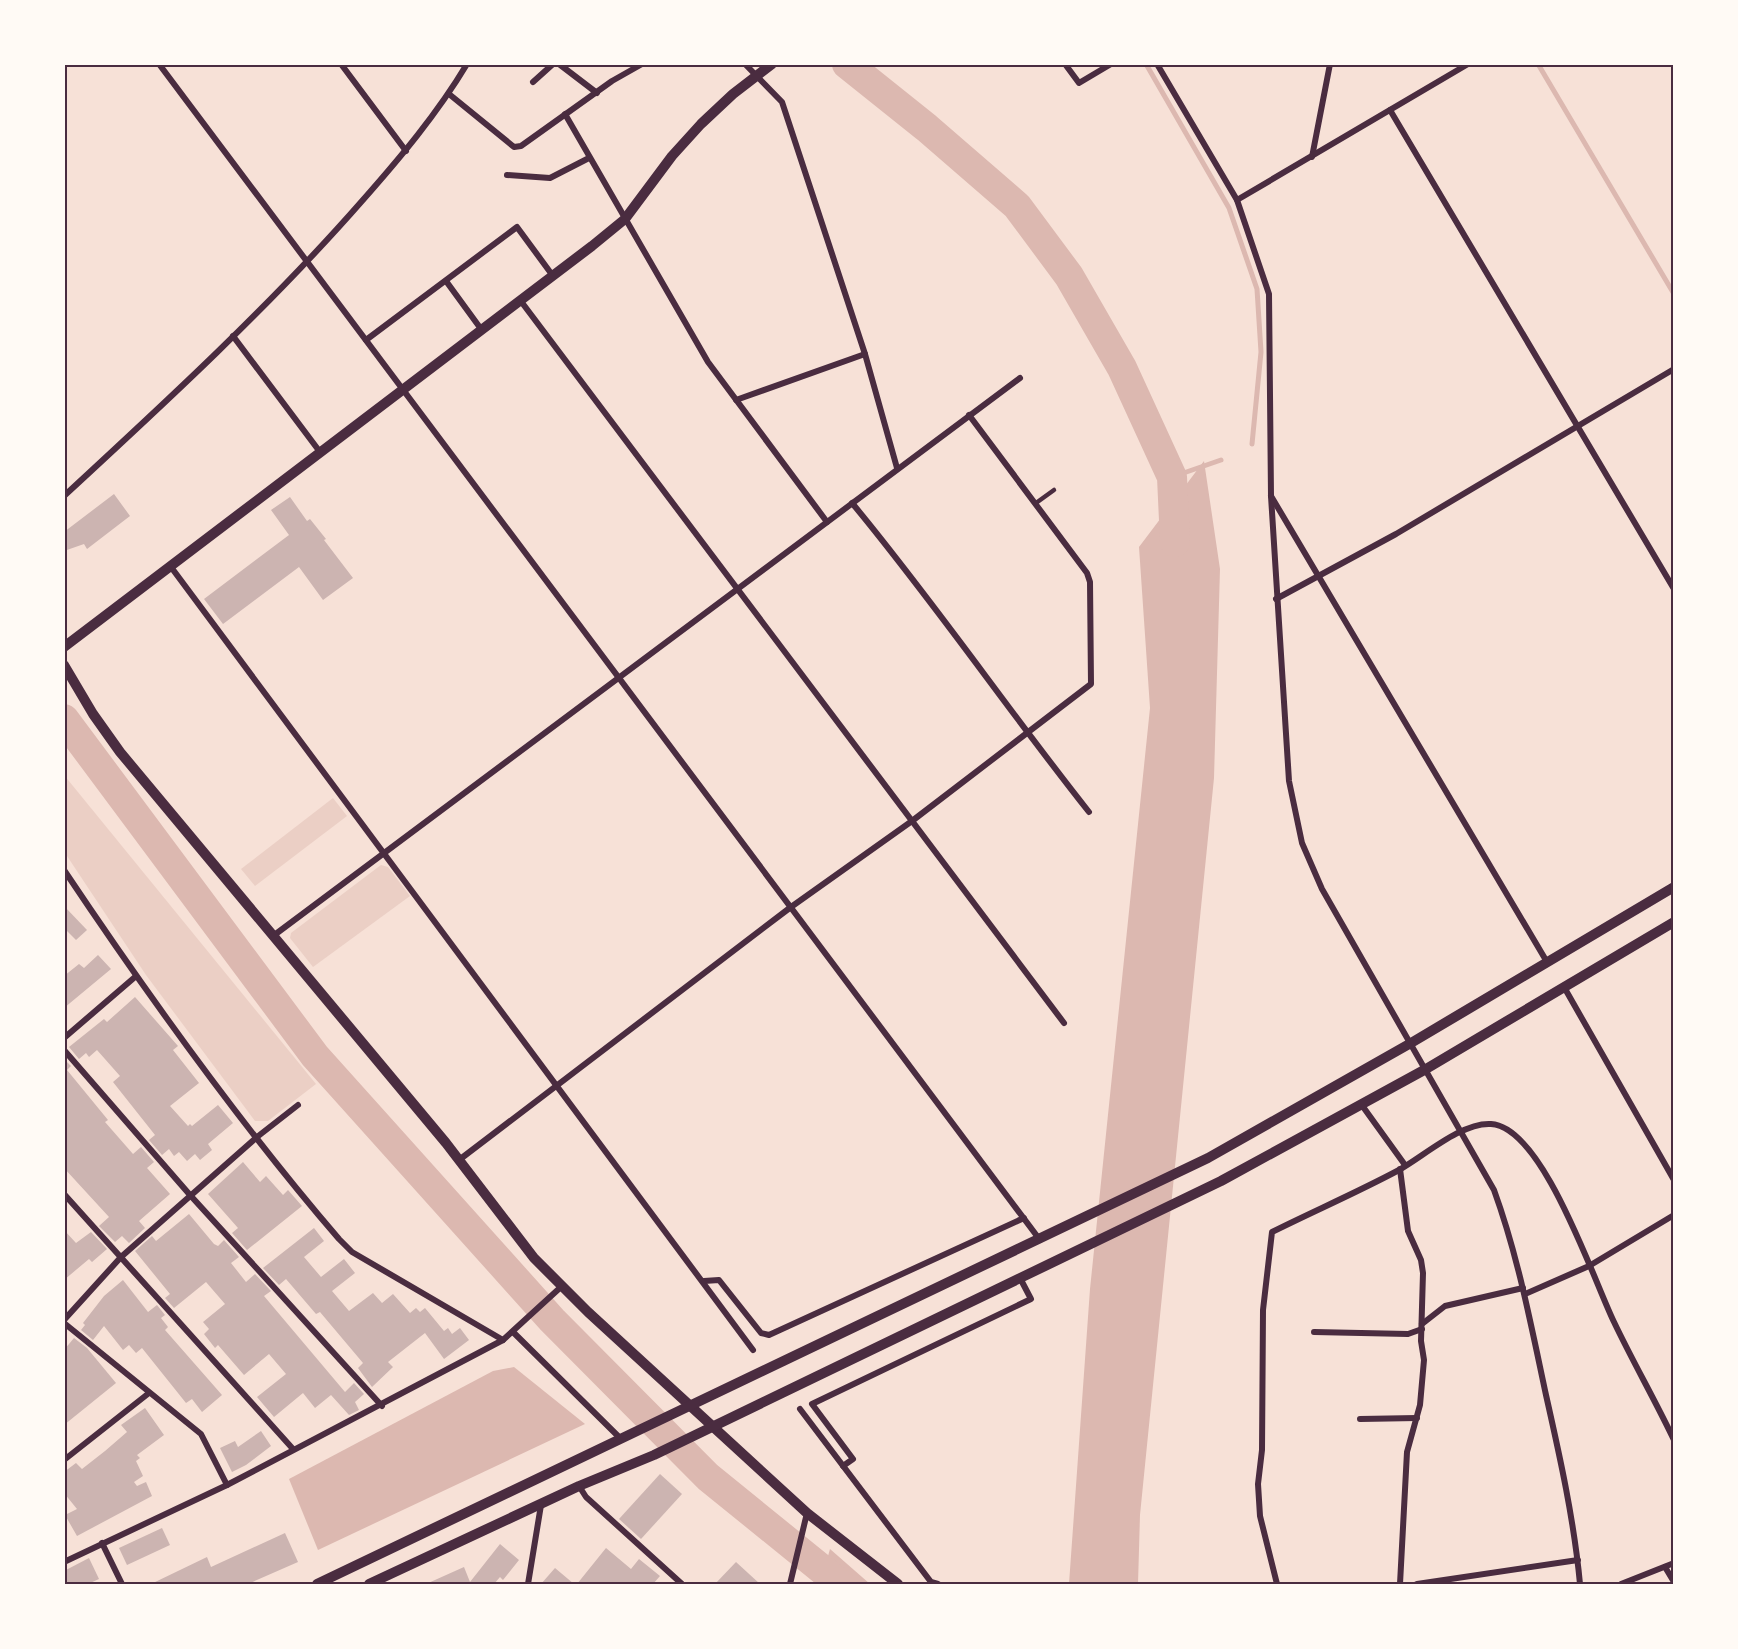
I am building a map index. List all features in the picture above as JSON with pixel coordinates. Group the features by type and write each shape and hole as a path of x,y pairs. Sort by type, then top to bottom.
{"street":[{"path":"159,64 1040,1240"},
{"path":"341,64 406,151"},
{"path":"64,495 308,263 406,151 449,94 467,64"},
{"path":"533,82 553,64"},
{"path":"559,64 597,93"},
{"path":"449,94 514,147 521,146 565,114 642,64"},
{"path":"745,64 782,102 865,354 897,468"},
{"path":"64,647 625,219 672,156 701,124 733,94 772,64"},
{"path":"1065,64 1079,83 1110,64"},
{"path":"1157,64 1237,200 1269,294 1271,496 1276,599 1289,781 1302,843 1322,889 1494,1190 1511,1238 1524,1291 1566,1488 1580,1584"},
{"path":"1312,157 1330,64"},
{"path":"1237,200 1468,64"},
{"path":"1390,110 1674,589"},
{"path":"565,114 674,307 736,400 827,522"},
{"path":"507,175 550,178 589,158"},
{"path":"366,340 517,227 553,276"},
{"path":"446,281 481,329"},
{"path":"520,300 1064,1023"},
{"path":"233,336 320,452"},
{"path":"736,400 865,354"},
{"path":"1276,599 1320,576 1674,369"},
{"path":"273,936 1020,378"},
{"path":"459,1160 791,907 912,821 1089,687 1092,681 1090,582 1087,573 969,415"},
{"path":"1271,496 1547,962"},
{"path":"852,504 913,576 1027,734 1089,812"},
{"path":"171,567 556,1087 704,1281 753,1350"},
{"path":"64,665 93,714 120,752 459,1160 534,1258 560,1288 692,1405 807,1513 898,1584"},
{"path":"64,870 135,977 256,1137 352,1252 503,1340"},
{"path":"317,1584 1062,1230 1208,1158 1411,1043 1674,887"},
{"path":"369,1584 579,1486 654,1455 1214,1183 1426,1068 1674,922"},
{"path":"64,1038 135,977"},
{"path":"1564,987 1674,1180"},
{"path":"64,1050 190,1195 382,1406"},
{"path":"1361,1104 1403,1167 1408,1231 1421,1260 1424,1273 1422,1327 1424,1360 1417,1418 1407,1452 1400,1584"},
{"path":"227,1485 201,1434 64,1322 121,1257 256,1137 298,1105"},
{"path":"1277,1584 1260,1516 1258,1484 1262,1450 1263,1310 1272,1232 1403,1167 1461,1131 1489,1124 1507,1127 1520,1137 1561,1198 1589,1266 1674,1440"},
{"path":"64,1194 292,1449"},
{"path":"1314,1332 1408,1334 1422,1327 1445,1306 1524,1291 1589,1266 1674,1215"},
{"path":"704,1281 719,1280 761,1333 769,1335 1024,1218"},
{"path":"843,1466 853,1458 812,1404 1031,1299 1020,1278"},
{"path":"64,1562 227,1485 292,1449 382,1406 503,1340 560,1288"},
{"path":"513,1332 621,1439"},
{"path":"64,1460 149,1393"},
{"path":"800,1409 931,1582 938,1584"},
{"path":"1360,1419 1417,1418"},
{"path":"579,1486 586,1497 682,1584"},
{"path":"528,1584 541,1504"},
{"path":"790,1584 807,1513"},
{"path":"102,1543 122,1584"},
{"path":"1418,1584 1578,1560"},
{"path":"1621,1584 1674,1563"},
{"path":"1665,1567 1674,1581"}],"lane":[{"path":"1036,503 1054,490"}],"shaded area":[{"path":"1204,461 1220,569 1214,778 1140,1515 1138,1584 1069,1584 1090,1289 1150,708 1139,547"},
{"path":"64,775 316,1084 268,1121 255,1121 146,975 65,853"},
{"path":"333,798 347,816 255,886 241,869"},
{"path":"381,865 388,867 410,896 313,967 290,938 291,933"},
{"path":"514,1367 585,1424 318,1550 289,1479 493,1371"},
{"path":"830,1549 870,1584 820,1584"}],"building":[{"path":"114,494 130,516 87,549 84,544 64,551 64,532"},
{"path":"290,497 307,521 310,519 326,539 324,540 353,578 323,600 299,567 223,624 204,599 289,535 271,510"},
{"path":"64,906 87,930 76,940 64,928"},
{"path":"98,955 111,969 64,1008 64,976 79,964 84,968"},
{"path":"135,997 178,1046 173,1050 199,1083 170,1106 188,1126 190,1124 192,1126 218,1105 233,1123 208,1144 212,1150 200,1160 195,1154 187,1161 179,1152 174,1156 169,1149 162,1155 149,1140 155,1135 113,1082 120,1076 97,1050 89,1057 86,1053 79,1059 69,1047 104,1019 107,1022"},
{"path":"64,1059 71,1066 67,1070 108,1120 105,1122 133,1154 141,1147 154,1162 147,1168 170,1194 139,1221 145,1228 129,1243 122,1236 115,1242 99,1226 109,1217 64,1168"},
{"path":"243,1162 260,1182 266,1176 283,1195 288,1190 302,1206 247,1250 232,1233 238,1228 208,1194"},
{"path":"189,1214 214,1244 218,1246 224,1240 239,1257 231,1263 246,1282 255,1274 271,1291 264,1296 345,1392 354,1383 364,1394 355,1402 359,1410 349,1415 331,1395 315,1408 303,1393 274,1417 257,1397 286,1374 269,1354 244,1375 218,1345 215,1348 204,1334 209,1329 203,1322 225,1304 206,1282 174,1308 165,1298 170,1294 135,1251 152,1236 156,1241"},
{"path":"314,1228 324,1241 304,1257 321,1277 344,1259 355,1273 332,1291 349,1311 373,1293 382,1303 393,1294 410,1313 416,1308 420,1312 425,1308 444,1331 448,1328 452,1334 460,1328 469,1340 444,1359 425,1333 388,1362 393,1367 372,1387 358,1368 363,1363 320,1312 316,1314 286,1279 279,1285 263,1268"},
{"path":"64,1230 76,1243 91,1232 107,1249 92,1262 89,1259 64,1280"},
{"path":"123,1280 148,1312 157,1305 165,1315 161,1318 168,1327 165,1330 222,1395 202,1412 192,1399 186,1403 142,1348 136,1353 129,1345 123,1350 104,1326 93,1340 81,1330 85,1325 83,1323 104,1296"},
{"path":"74,1338 87,1348 116,1383 64,1425 64,1350"},
{"path":"145,1408 164,1435 137,1455 140,1458 136,1461 143,1476 134,1482 137,1486 146,1482 152,1496 77,1536 65,1515 77,1509 64,1493 64,1472 76,1463 82,1469 105,1451 127,1432 121,1425"},
{"path":"261,1431 271,1446 246,1465 232,1472 220,1448 235,1441 238,1447"},
{"path":"660,1474 682,1494 641,1539 619,1519"},
{"path":"162,1528 170,1545 127,1565 119,1548"},
{"path":"285,1533 298,1562 248,1584 151,1584 207,1557 211,1567"},
{"path":"500,1544 519,1560 503,1580 500,1577 494,1584 426,1584 464,1567 470,1582"},
{"path":"606,1548 631,1569 639,1559 660,1576 653,1584 577,1584"},
{"path":"89,1558 99,1579 88,1584 64,1584 64,1571"},
{"path":"736,1562 760,1584 715,1584"},
{"path":"555,1568 574,1584 541,1584"}],"waterway":[{"path":"847,64 927,128 1017,206 1069,276 1122,368 1172,477 1175,542"},
{"path":"1146,64 1229,208 1257,289 1261,352 1252,444"},
{"path":"1538,64 1674,294"},
{"path":"1172,477 1221,460"},
{"path":"64,719 315,1056 552,1320 708,1477 840,1584"}]}
